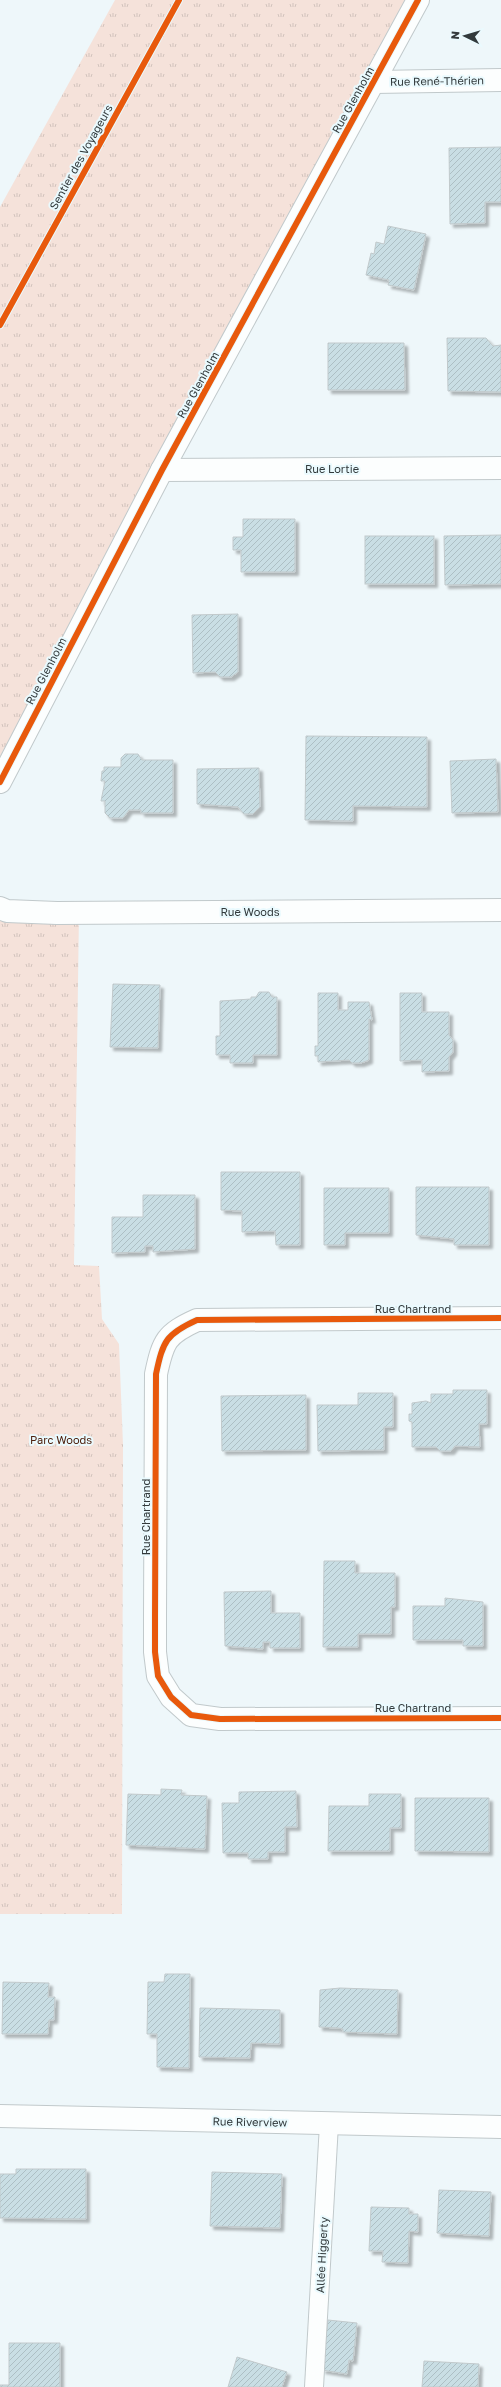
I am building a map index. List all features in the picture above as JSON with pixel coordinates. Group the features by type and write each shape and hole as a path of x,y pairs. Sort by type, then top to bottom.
{"street":[{"name":"Rue Glenholm","path":"0,782 162,470 418,0"},
{"name":"Rue René-Thérien","path":"374,82 501,80"},
{"name":"Rue Lortie","path":"162,470 501,468"},
{"name":"Rue Woods","path":"0,908 7,911 58,913 501,910"},
{"name":"Rue Chartrand","path":"501,1318 197,1320 175,1330 161,1351 156,1374 155,1652 158,1676 171,1697 191,1715 220,1719 501,1718"},
{"name":"Rue Riverview","path":"0,2116 501,2127"}],"lane":[{"name":"Allée Higgerty","path":"314,2387 329,2124"}],"green space":[{"path":"115,0 418,0 0,782 0,207"},
{"name":"Parc Woods","path":"0,908 79,913 74,1265 99,1266 102,1319 119,1344 123,1445 122,1914 0,1914"}],"building":[{"path":"501,147 501,202 485,202 485,223 450,224 449,148"},
{"path":"388,226 426,234 414,290 388,285 389,280 366,275 371,253 374,254 376,242 384,244"},
{"path":"447,338 486,338 493,346 501,345 501,392 448,391"},
{"path":"328,343 404,343 405,390 328,390"},
{"path":"243,519 295,519 295,572 241,572 241,550 233,550 233,537 243,537"},
{"path":"501,535 501,584 445,585 444,536"},
{"path":"365,536 434,536 434,584 365,584"},
{"path":"238,614 238,672 231,677 220,677 215,672 193,673 192,615"},
{"path":"306,736 427,737 427,807 353,806 353,821 305,820"},
{"path":"125,754 138,754 142,760 173,760 173,813 141,813 141,810 129,810 123,818 110,818 105,813 105,801 101,801 105,781 101,781 102,771 104,771 104,767 121,767 121,758"},
{"path":"496,759 498,812 452,813 450,761"},
{"path":"259,768 260,807 253,814 244,814 238,807 197,804 197,769"},
{"path":"113,984 160,985 158,1048 110,1047"},
{"path":"259,992 269,992 272,997 277,997 277,1055 253,1055 253,1063 230,1063 230,1055 216,1055 216,1036 220,1036 220,1001 251,999 251,997 256,997"},
{"path":"318,993 338,993 338,1010 348,1010 348,1002 369,1002 372,1020 369,1019 369,1060 361,1063 352,1063 349,1060 318,1062 318,1056 315,1056 315,1046 318,1046"},
{"path":"400,993 422,993 422,1012 449,1012 449,1035 453,1040 453,1052 449,1057 449,1071 422,1072 422,1060 400,1061"},
{"path":"221,1172 300,1172 300,1245 276,1245 275,1231 242,1232 242,1211 221,1210"},
{"path":"416,1187 489,1187 489,1245 454,1245 454,1239 416,1235"},
{"path":"324,1188 389,1188 389,1233 345,1233 345,1245 324,1245"},
{"path":"143,1195 195,1195 195,1249 153,1252 153,1246 145,1246 145,1252 112,1253 112,1217 143,1217"},
{"path":"453,1390 487,1390 487,1424 479,1424 480,1447 455,1446 451,1451 440,1451 436,1447 412,1447 412,1422 409,1421 409,1414 412,1414 412,1403 426,1401 431,1403 431,1394 453,1394"},
{"path":"358,1393 393,1393 393,1427 384,1427 384,1450 318,1451 317,1405 358,1405"},
{"path":"306,1395 306,1450 222,1451 221,1396"},
{"path":"324,1561 355,1561 355,1573 395,1573 395,1607 391,1607 391,1634 358,1634 358,1647 323,1647"},
{"path":"271,1591 271,1613 300,1613 300,1648 270,1648 270,1642 263,1642 263,1649 225,1646 224,1592"},
{"path":"445,1598 483,1602 483,1646 463,1646 463,1640 413,1640 413,1606 445,1606"},
{"path":"161,1789 182,1790 181,1795 207,1796 205,1849 126,1845 128,1794 161,1795"},
{"path":"296,1791 297,1827 285,1827 285,1852 268,1852 268,1859 248,1859 248,1853 223,1853 222,1803 239,1803 239,1792"},
{"path":"369,1794 401,1794 401,1828 390,1828 390,1851 328,1851 329,1806 369,1806"},
{"path":"415,1798 489,1798 489,1852 415,1851"},
{"path":"165,1974 190,1974 189,2068 157,2067 157,2034 147,2034 148,1982 164,1982"},
{"path":"3,1982 49,1983 48,1997 55,1997 54,2020 49,2020 48,2034 2,2034"},
{"path":"340,1988 398,1990 397,2034 343,2032 343,2029 319,2027 320,1990"},
{"path":"200,2008 280,2010 280,2044 251,2043 250,2058 199,2057"},
{"path":"16,2169 86,2169 86,2219 0,2218 0,2174 16,2174"},
{"path":"212,2172 282,2174 280,2228 210,2226"},
{"path":"439,2190 491,2192 489,2236 437,2233"},
{"path":"371,2207 409,2208 409,2214 418,2214 418,2232 409,2231 408,2263 382,2262 383,2251 369,2251"},
{"path":"328,2320 357,2323 353,2361 349,2360 347,2374 322,2370"},
{"path":"9,2343 60,2343 60,2387 0,2387 0,2385 9,2385"},
{"path":"237,2357 287,2372 282,2387 228,2387"},
{"path":"424,2361 479,2364 478,2387 422,2387"}],"cycle path":[{"name":"Sentier des Voyageurs","path":"0,325 179,0"},
{"path":"0,782 162,470 418,0"},
{"path":"501,1318 197,1320 178,1330 172,1335 164,1346 156,1374 155,1618 155,1652 158,1676 171,1697 191,1715 220,1719 501,1718"}]}
